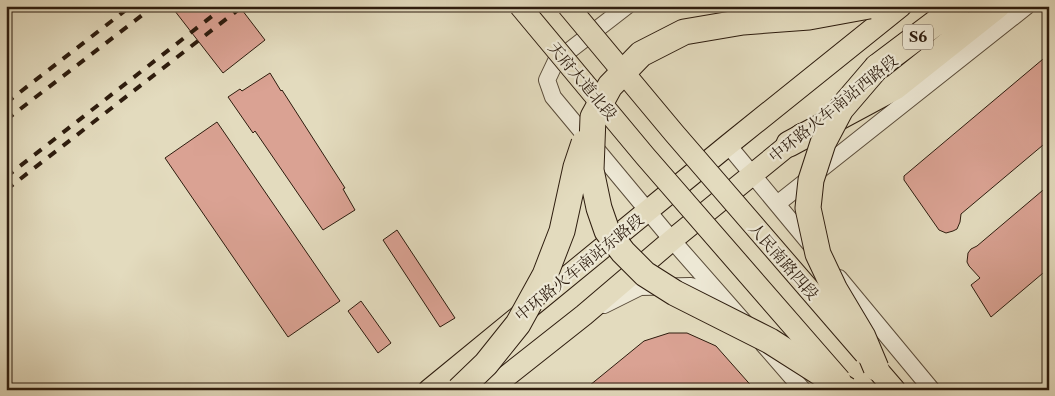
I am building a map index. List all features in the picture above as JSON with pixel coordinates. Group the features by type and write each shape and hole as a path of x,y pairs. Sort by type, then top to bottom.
{"highway":[{"name":"S6","path":"876,368 863,337 835,290 818,254 808,208 810,180 822,143 841,109 877,67 960,6"},
{"path":"789,144 896,87 997,6"},
{"path":"459,390 486,364 518,324 545,275 562,231 576,167 593,117 610,86 642,54 684,32 743,22 873,12"},
{"path":"593,117 592,170 599,208 607,231 623,252 645,274 674,293 770,341 848,390"}],"main road":[{"name":"天府大道北段","path":"520,6 645,156 848,390"},
{"name":"人民南路四段","path":"568,6 674,133 895,390"},
{"path":"728,144 873,12 901,6"},
{"name":"中环路火车南站西路段","path":"752,173 960,6"},
{"name":"中环路火车南站东路段","path":"429,390 728,144"},
{"path":"489,390 584,315 752,173"}],"street":[{"path":"627,6 556,61 547,80 553,97 672,240 803,390"},
{"path":"777,204 1028,6"},
{"name":"人民南路四段","path":"728,144 932,390"},
{"path":"584,315 640,287 691,286 723,298"}],"building":[{"path":"171,6 239,6 265,40 223,73"},
{"path":"1049,54 1049,140 961,214 957,229 946,233 939,230 904,180 904,176"},
{"path":"270,73 345,188 343,189 355,210 323,230 255,131 253,133 228,97 240,89 242,91"},
{"path":"217,122 340,301 288,337 165,158"},
{"path":"1049,185 1049,268 991,317 971,285 980,278 967,262 968,253"},
{"path":"397,230 455,318 440,327 383,240"},
{"path":"361,301 391,343 378,353 348,311"},
{"path":"669,333 687,333 716,346 755,390 584,390 644,341"}],"railway":[{"path":"6,103 131,6"},
{"path":"6,120 154,6"},
{"path":"6,177 225,6"},
{"path":"6,190 243,6"}]}
